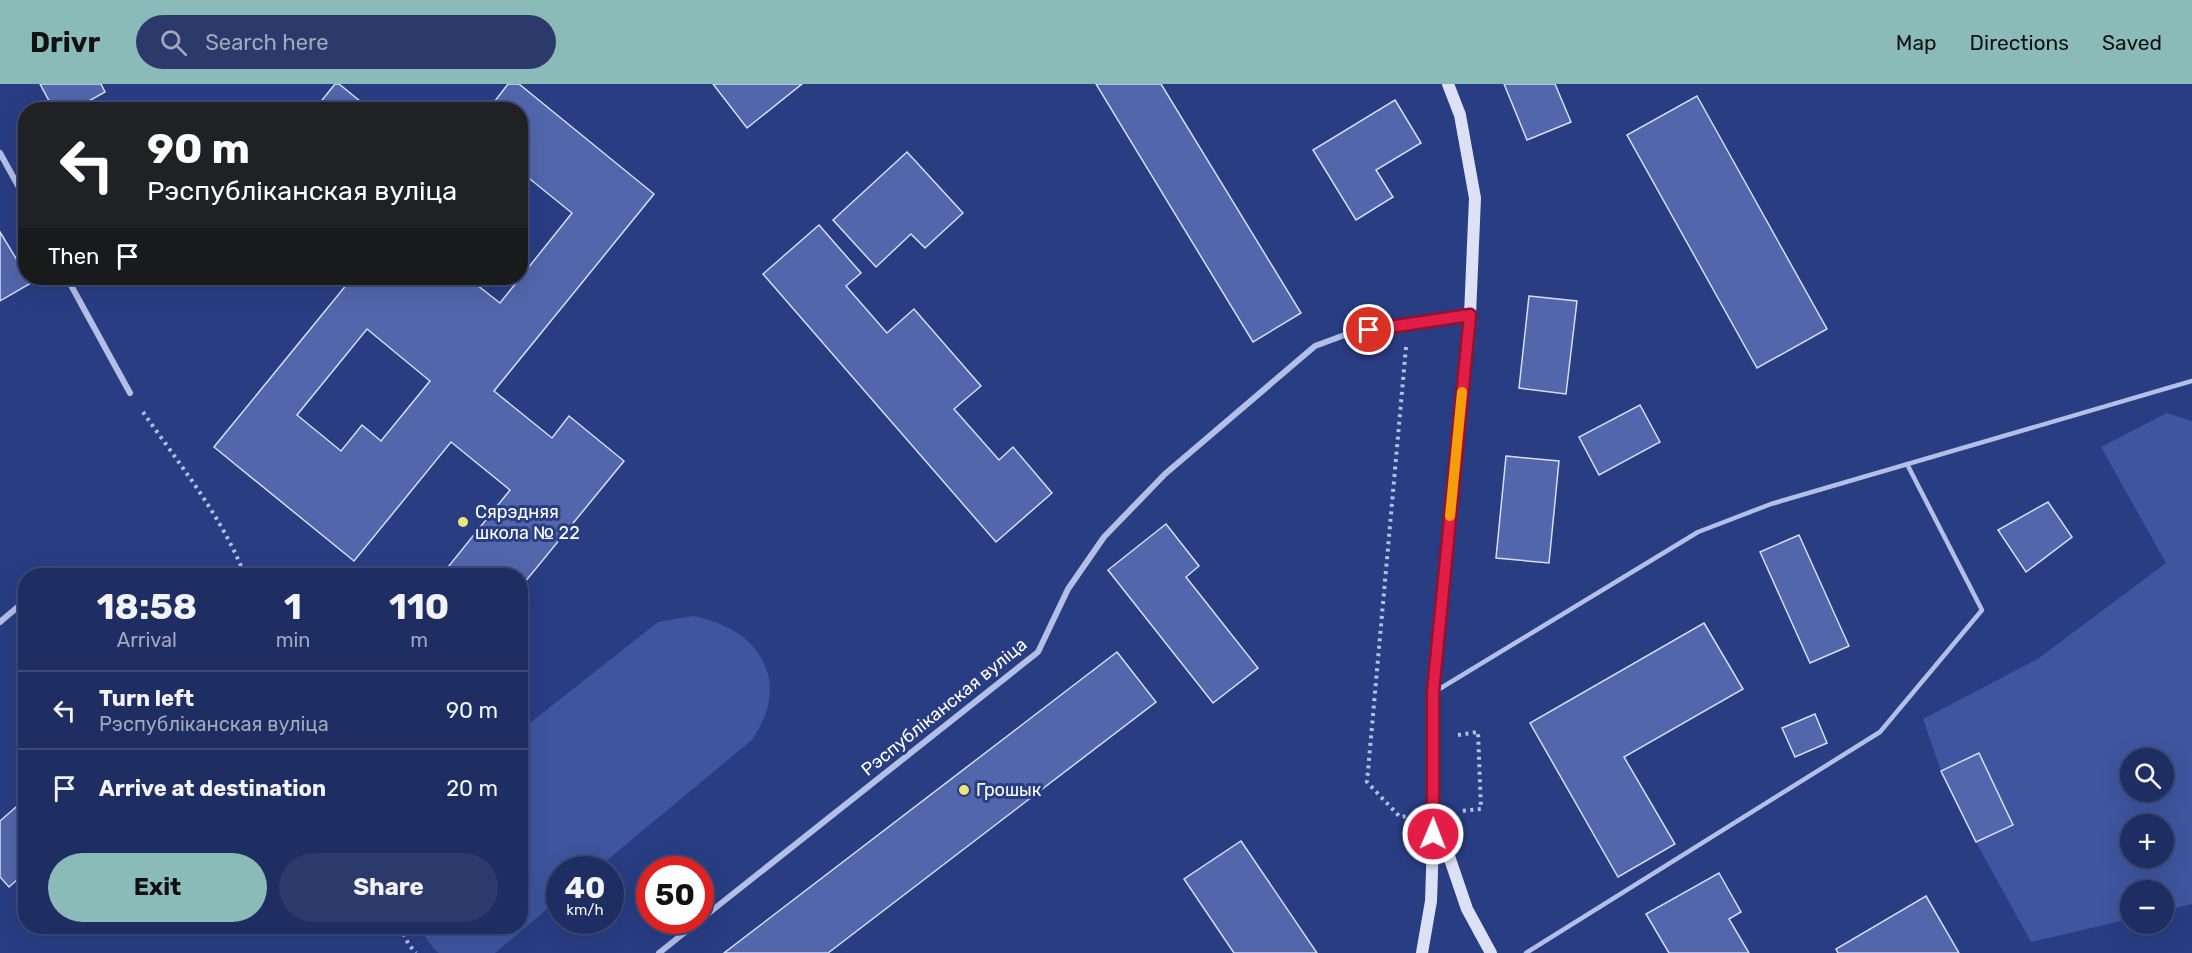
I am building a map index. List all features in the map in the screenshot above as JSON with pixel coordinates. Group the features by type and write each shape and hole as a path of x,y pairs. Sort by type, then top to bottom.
{"main road":[{"path":"1422,953 1431,901 1434,812 1433,692 1470,315 1475,198 1460,116 1448,84"},
{"path":"1434,812 1467,909 1491,953"}],"street":[{"path":"0,153 18,186"},
{"path":"71,285 130,393"},
{"name":"Рэспубліканская вуліца","path":"714,909 1038,652 1068,589 1104,537 1166,474 1315,346 1350,333 1408,322 1470,315"},
{"path":"0,622 18,607"},
{"name":"Рэспубліканская вуліца","path":"659,953 683,934"}],"lane":[{"path":"1433,692 1698,532 1771,504 2192,381"},
{"path":"1526,953 1880,732 1982,610 1907,464"}],"path":[{"path":"1408,322 1367,782 1400,817 1481,809 1478,732 1434,738"},
{"path":"130,393 202,497 236,553 242,568"},
{"path":"404,934 416,953"}],"shaded area":[{"path":"2167,413 2192,421 2192,904 2174,908 2174,880 2120,880 2120,921 2031,942 1976,842 1941,771 1923,719 2039,658 2166,563 2101,447"},
{"path":"693,616 716,622 736,632 763,660 769,678 769,697 764,718 752,740 612,856 546,856 546,910 528,925 528,724 658,622"},
{"path":"423,934 518,934 495,953 439,953"}],"building":[{"path":"40,84 101,84 105,92 87,102 50,102"},
{"path":"335,84 339,84 361,102 320,102"},
{"path":"508,84 519,84 654,194 494,391 552,438 569,416 624,461 528,578 528,568 448,567 510,490 451,442 354,561 214,447 346,285 477,285 500,303 514,285 528,285 528,268 572,213 528,177 528,102 494,102","holes":["367,329 430,381 381,441 362,425 341,451 297,415"]},
{"path":"713,84 802,84 747,128"},
{"path":"1096,84 1161,84 1301,313 1253,342"},
{"path":"1504,84 1555,84 1571,122 1527,140"},
{"path":"1697,96 1827,329 1757,368 1627,135"},
{"path":"1395,100 1421,143 1376,170 1393,197 1356,220 1313,150"},
{"path":"907,152 963,213 925,248 911,234 876,267 833,220"},
{"path":"819,225 861,273 846,286 887,333 914,309 981,386 954,409 999,460 1013,447 1052,493 996,542 763,274"},
{"path":"0,232 18,262 18,285 28,285 0,301"},
{"path":"1529,296 1577,301 1566,394 1519,388"},
{"path":"1640,405 1660,442 1599,475 1579,437"},
{"path":"1506,456 1559,461 1549,563 1496,558"},
{"path":"2048,502 2072,537 2026,572 1998,530"},
{"path":"1166,524 1199,566 1186,577 1258,668 1213,703 1108,570"},
{"path":"1799,535 1849,646 1810,663 1760,552"},
{"path":"1704,623 1743,689 1624,757 1675,844 1618,877 1530,723"},
{"path":"1117,652 1156,702 828,953 724,953"},
{"path":"1815,714 1827,743 1795,757 1782,728"},
{"path":"1979,753 2013,825 1976,842 1941,771"},
{"path":"18,805 18,879 9,887 0,877 0,821"},
{"path":"1241,841 1317,953 1234,953 1184,879"},
{"path":"1719,873 1741,912 1729,919 1749,953 1669,953 1646,914"},
{"path":"1926,896 1959,953 1838,953 1836,949"}],"slow traffic":[{"path":"1450,516 1462,392"}],"place":[{"name":"Сярэдняя школа № 22","path":"463,522"},
{"name":"Грошык","path":"964,790"}],"route":[{"path":"1369,330 1408,322 1470,315 1433,692 1433,834"}]}
